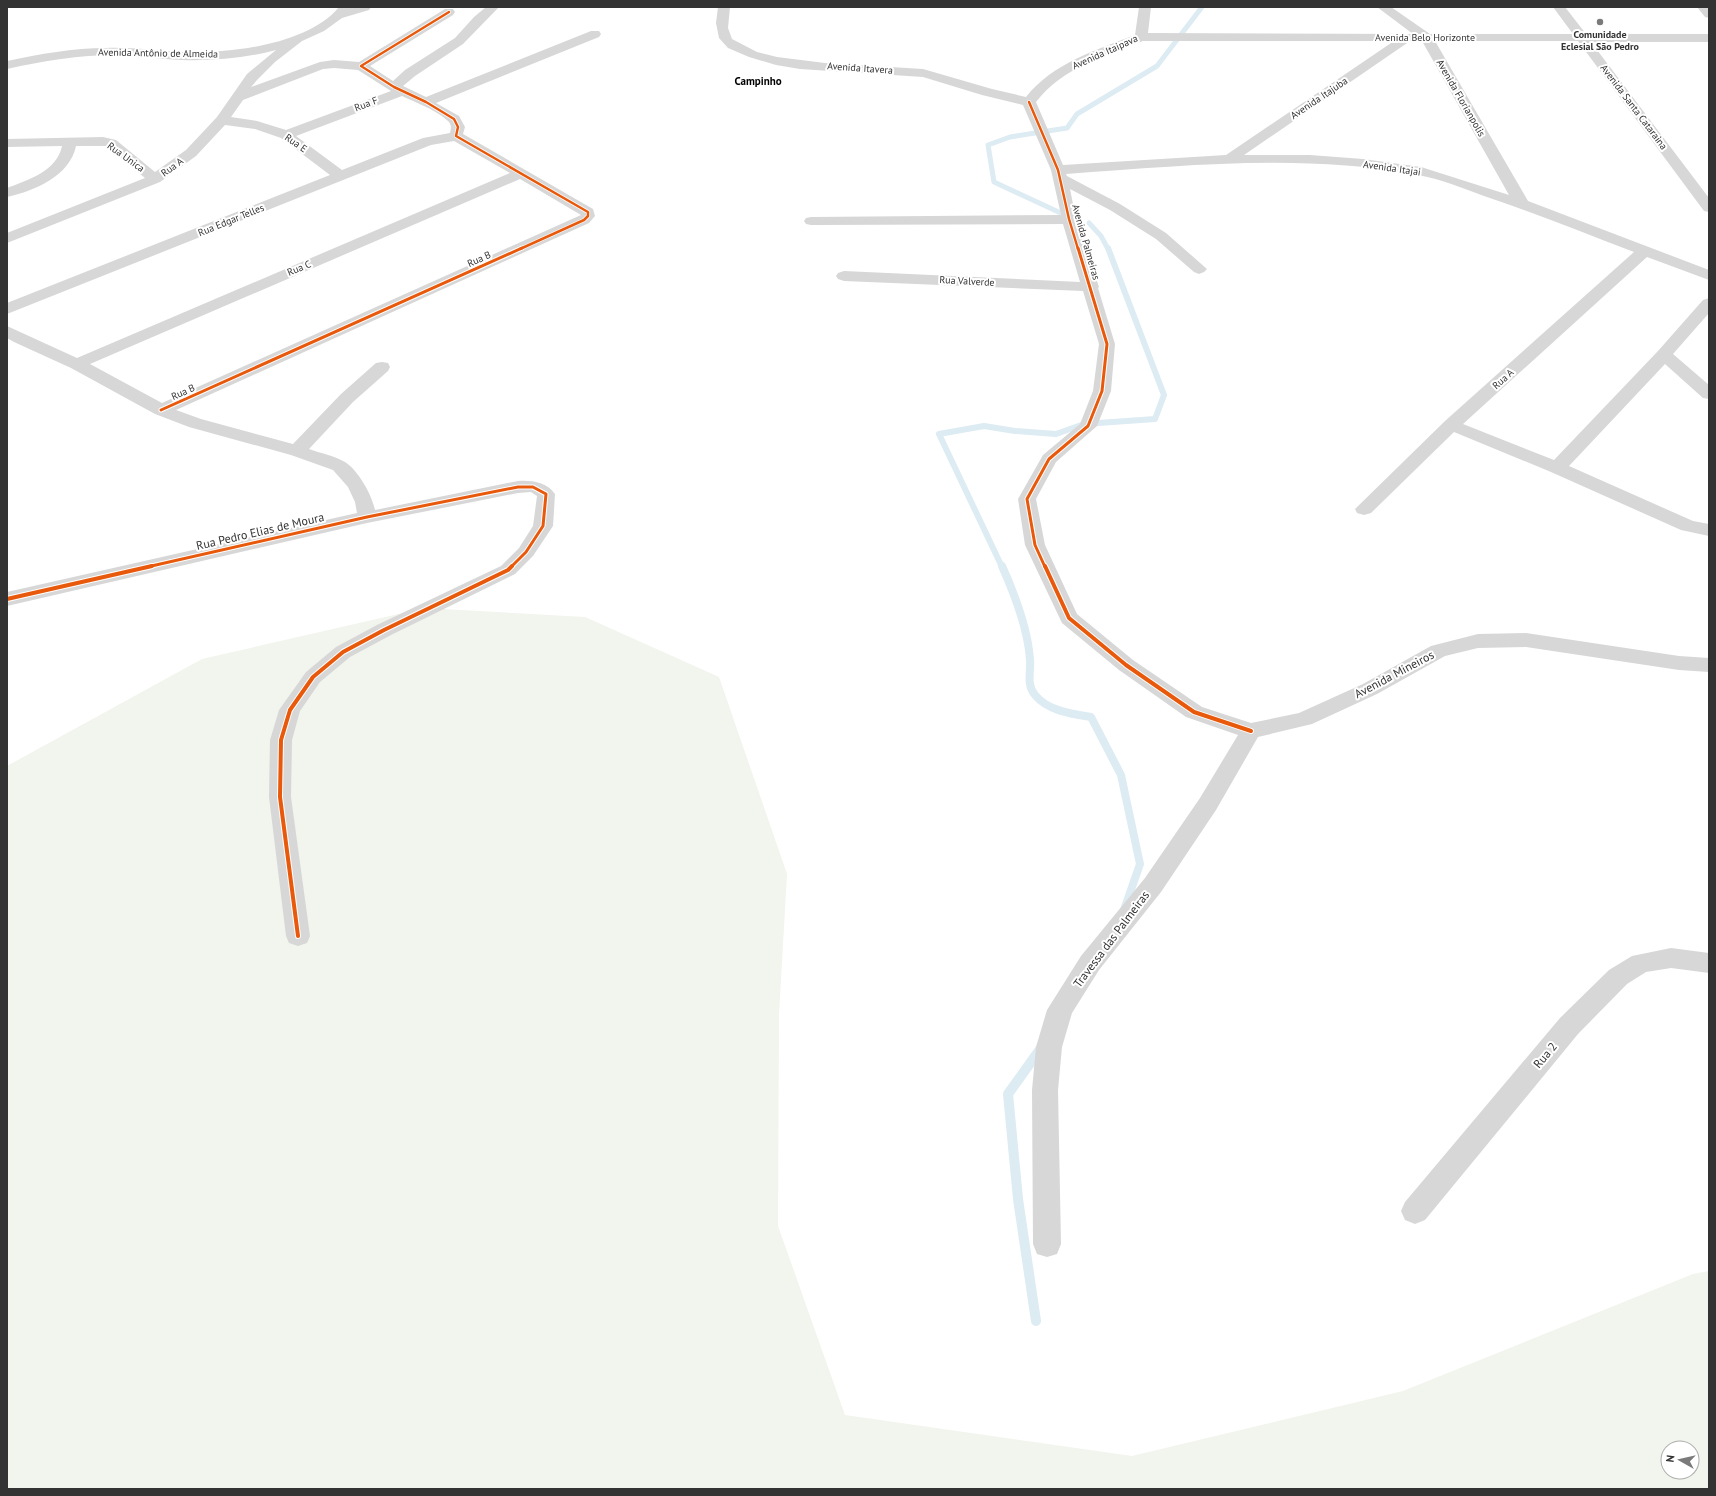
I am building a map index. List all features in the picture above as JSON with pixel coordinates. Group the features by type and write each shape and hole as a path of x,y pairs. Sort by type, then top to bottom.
{"street":[{"name":"Avenida Antônio de Almeida","path":"7,65 68,54 94,52 211,56 258,49 297,40 343,11 365,7"},
{"path":"456,136 458,127 454,119 426,102 398,89 410,74 459,41 478,20 493,7"},
{"name":"Avenida Itavera","path":"724,7 721,21 723,36 731,45 755,54 781,62 924,73 1029,102"},
{"name":"Avenida Itaipava","path":"1029,102 1036,91 1048,80 1082,60 1141,36 1145,7"},
{"name":"Avenida Florianpolis","path":"1383,7 1426,37 1522,204"},
{"name":"Avenida Santa Cataraina","path":"1558,7 1709,208"},
{"path":"1703,7 1709,14"},
{"path":"238,97 320,66 334,64 361,66 446,10 478,20"},
{"path":"426,102 595,34"},
{"name":"Avenida Belo Horizonte","path":"1141,36 1709,38"},
{"name":"Avenida Itajuba","path":"1229,159 1408,37"},
{"name":"Rua A","path":"7,238 155,179 191,153 222,120 252,77 271,59 297,40"},
{"name":"Rua F","path":"361,66 398,89"},
{"name":"Rua F","path":"286,135 398,89"},
{"name":"Avenida Palmeiras","path":"1029,102 1060,174 1069,219 1091,287 1107,344 1102,391 1088,426 1049,459 1027,499 1035,545 1069,618 1126,665 1194,712 1251,731"},
{"name":"Rua E","path":"222,120 257,125 286,135 341,176"},
{"name":"Rua B","path":"161,410 584,220 588,216 588,212 456,136"},
{"name":"Rua Edgar Telles","path":"7,309 428,141 456,136"},
{"name":"Rua Unica","path":"7,143 103,141 111,143 155,179"},
{"path":"7,193 37,181 57,169 66,156 70,142"},
{"name":"Avenida Itajai","path":"1060,174 1229,159 1310,159 1363,163 1421,171 1522,204 1709,275"},
{"name":"Rua C","path":"77,364 521,173"},
{"path":"1060,174 1161,236 1198,269"},
{"path":"811,222 1069,219"},
{"name":"Rua A","path":"1364,509 1451,425 1644,251"},
{"name":"Rua Valverde","path":"844,276 1091,287"},
{"path":"1557,468 1664,355 1709,303"},
{"path":"11,337 77,364 161,410 195,423 297,451 339,466 356,485 364,502 367,517"},
{"path":"1664,355 1709,394"},
{"path":"297,451 347,398 382,367"},
{"path":"1451,425 1557,468 1688,526 1709,530"},
{"name":"Rua Pedro Elias de Moura","path":"7,599 367,517 518,487 529,486 539,488 546,494 543,526 526,552 508,570 384,630 343,652 313,677 290,710 282,740 280,797 298,936"},
{"name":"Avenida Mineiros","path":"1251,731 1304,719 1370,689 1438,651 1478,641 1526,640 1679,663 1709,665"},
{"name":"Travessa das Palmeiras","path":"1047,1244 1045,1090 1049,1047 1060,1010 1090,963 1153,885 1208,804 1251,731"},
{"name":"Rua 2","path":"1415,1211 1569,1026 1618,977 1641,963 1671,958 1709,963"}],"shaded area":[{"path":"425,608 585,617 719,677 787,874 779,1014 778,1226 845,1415 1132,1456 1403,1391 1693,1274 1709,1271 1709,1489 7,1489 7,766 202,659"}],"waterway":[{"path":"1065,215 994,182 988,145 1010,137 1067,128 1077,114 1157,66 1202,7"},
{"path":"1089,223 1101,236 1108,249"},
{"path":"1002,567 939,434 984,426 1015,431 1056,434 1084,424 1155,419 1164,395 1108,248"},
{"path":"1002,566 1012,588 1027,636 1030,660 1030,683 1032,691 1040,700 1053,708 1068,713 1091,717 1121,775 1140,864 1124,910"},
{"path":"1036,1321 1018,1199 1008,1094 1041,1048"}],"cycle path":[{"path":"161,410 584,220 588,216 588,212 456,136 458,127 454,119 426,102 394,87 361,66 449,12"},
{"path":"1029,102 1058,170 1069,219 1107,344 1102,391 1088,426 1049,459 1027,499 1035,545 1069,618 1126,665 1194,712 1251,731"},
{"path":"7,599 367,517 518,487 533,487 546,494 543,526 526,552 508,570 384,630 343,652 313,677 290,710 281,740 280,797 298,936"}],"place":[{"name":"Comunidade Eclesial São Pedro","path":"1600,22"}],"district":[{"name":"Campinho","path":"758,81"}]}
